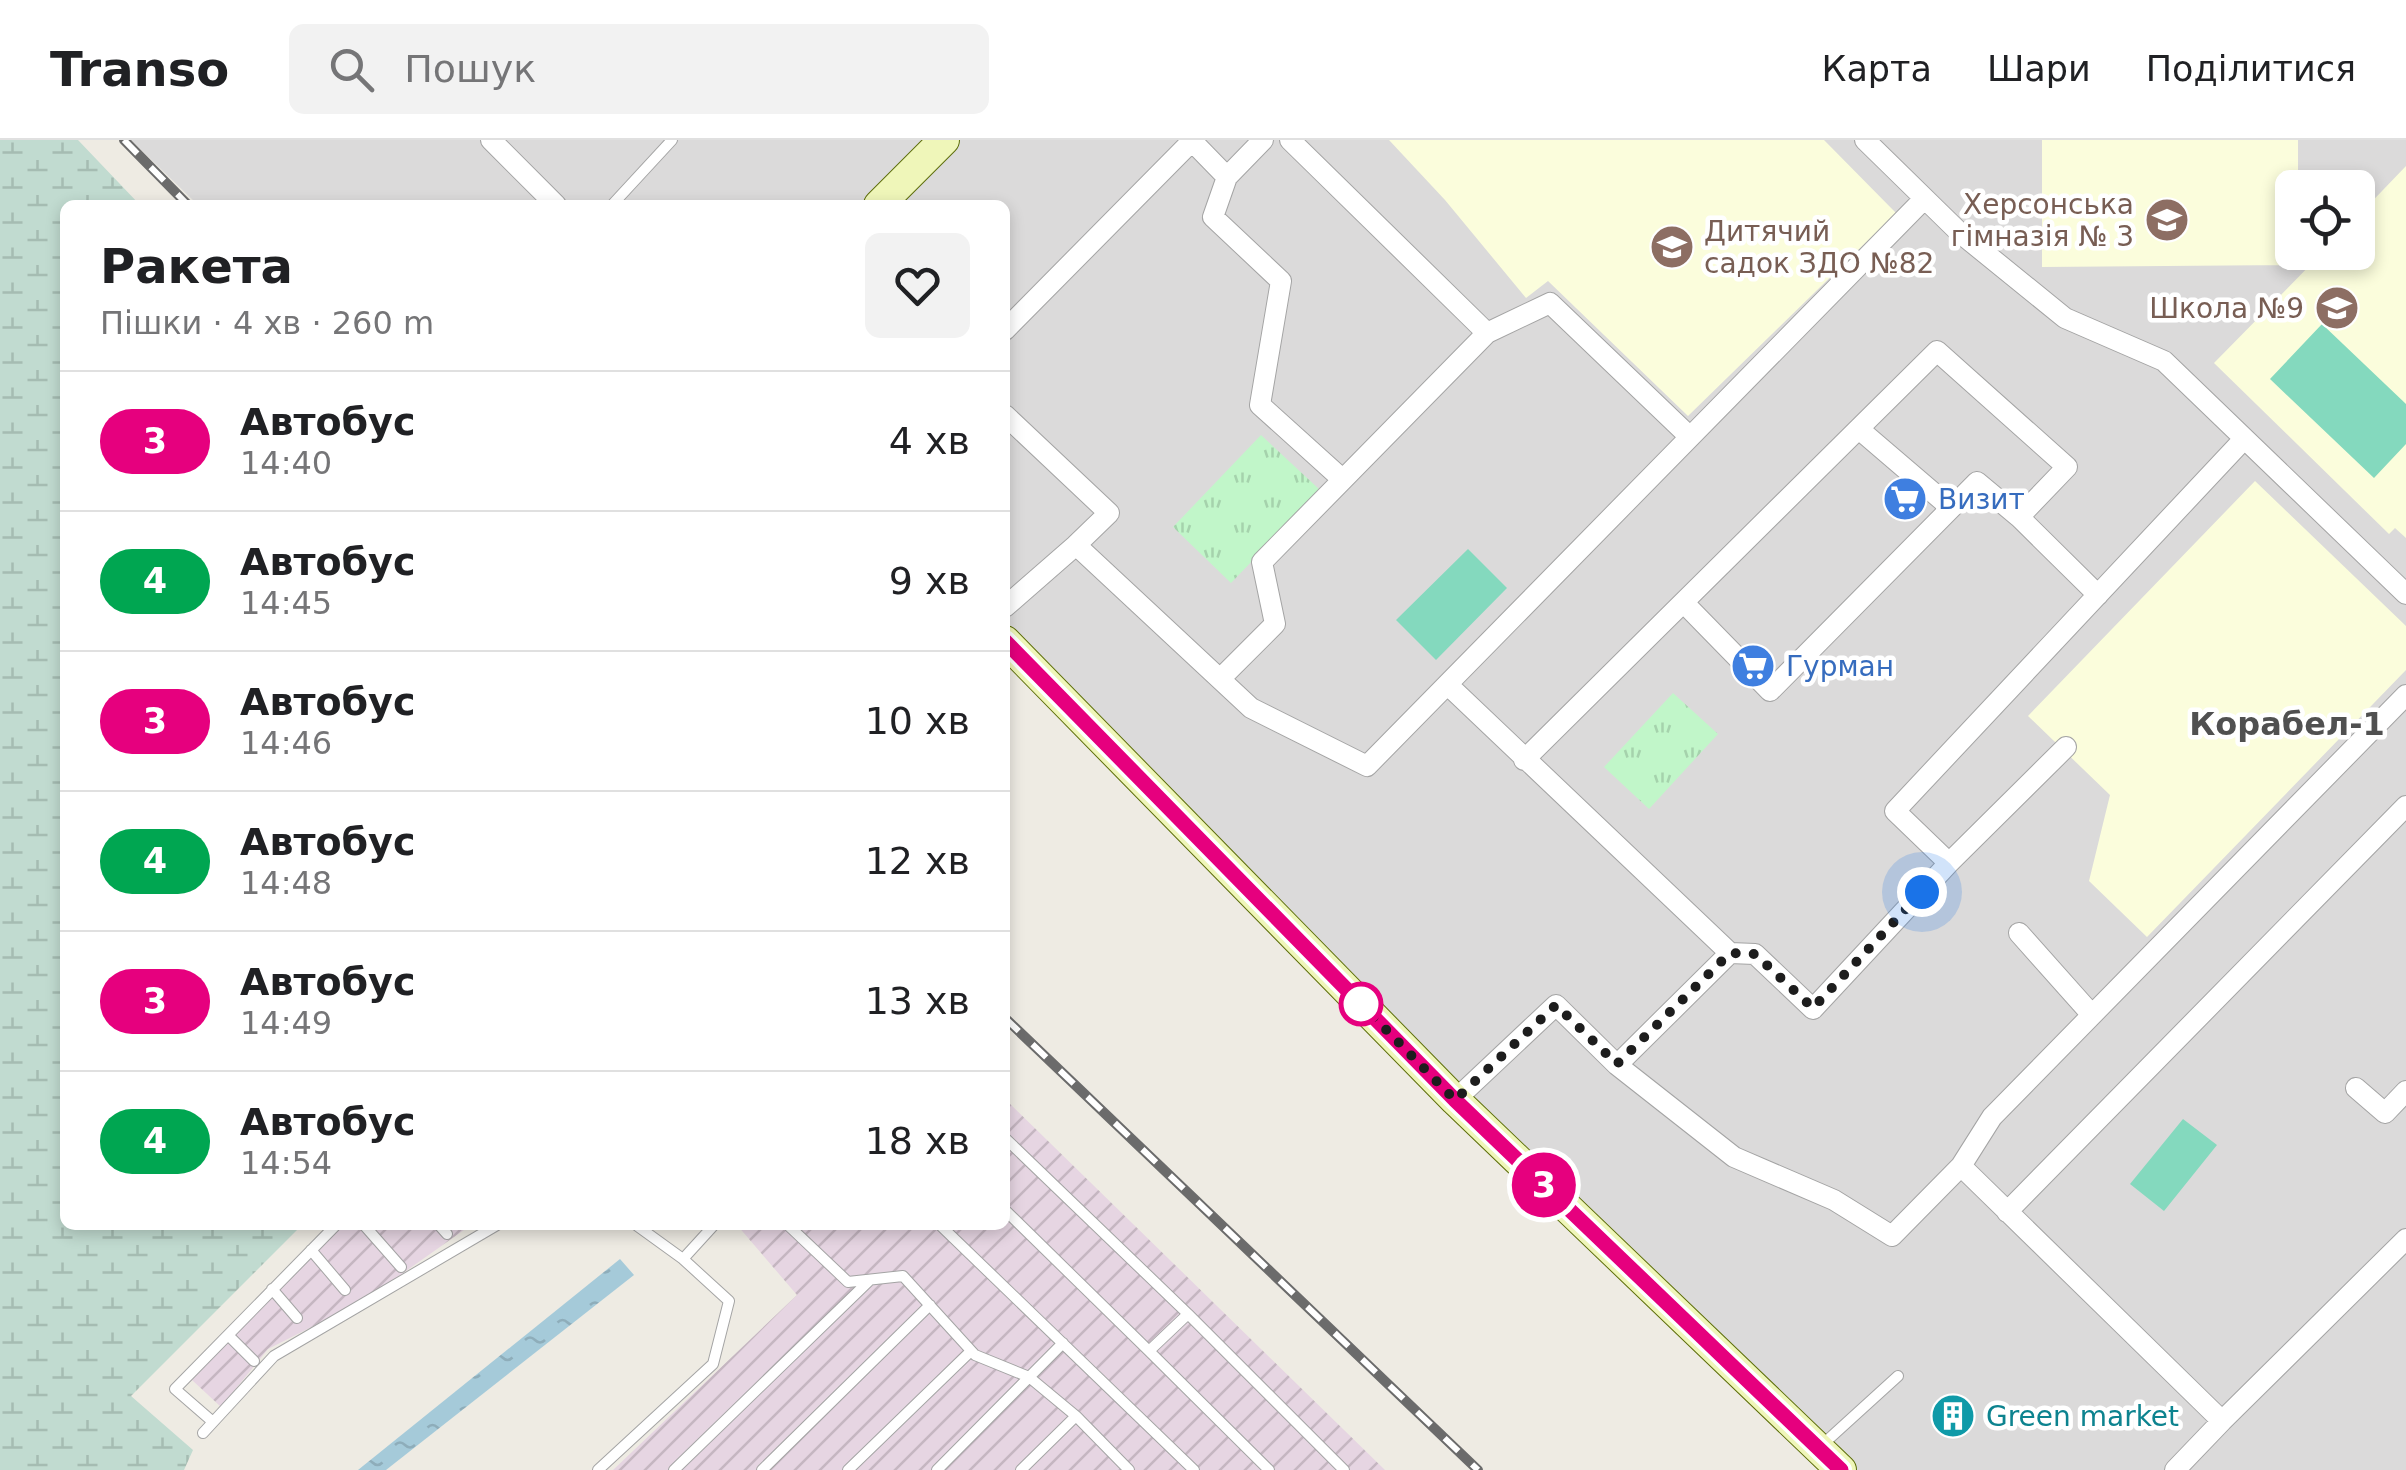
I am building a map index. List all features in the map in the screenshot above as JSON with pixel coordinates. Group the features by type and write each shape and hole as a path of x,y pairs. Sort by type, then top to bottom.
{"street":[{"path":"491,140 551,200"},
{"path":"884,200 944,140"},
{"path":"1010,325 1192,140 1227,177"},
{"path":"1263,140 1227,177 1213,216 1281,281 1260,405 1342,479"},
{"path":"1290,140 1487,333"},
{"path":"1865,140 1974,245 2064,318 2164,361 2406,594"},
{"path":"1076,546 1251,708 1367,766 1924,199"},
{"path":"1220,679 1275,624 1262,562 1487,333 1550,302 1690,438"},
{"path":"1524,760 1937,351 2067,466 2020,518"},
{"path":"1010,421 1109,513 1010,603"},
{"path":"1860,430 1950,507"},
{"path":"1949,863 1895,810 2244,439"},
{"path":"1684,603 1770,692 1977,482 2020,518 2098,595"},
{"path":"1010,646 1455,1100 1841,1470"},
{"path":"1448,685 1730,953 1755,954 1813,1008 1949,863 2066,747"},
{"path":"1455,1100 1556,1005 1617,1064 1734,1157 1834,1200 1892,1236 1961,1166 1992,1118 2406,695"},
{"path":"2007,1212 2406,806"},
{"path":"2020,932 2092,1015"},
{"path":"1617,1064 1730,953"},
{"path":"2356,1088 2385,1113 2406,1091"},
{"path":"1961,1166 2222,1422"},
{"path":"2175,1470 2406,1239"}],"lane":[{"path":"617,200 672,140"},
{"path":"1010,1143 1344,1470"},
{"path":"1010,1215 1269,1470"},
{"path":"214,1422 175,1389 331,1230"},
{"path":"369,1230 401,1266"},
{"path":"204,1432 274,1356 488,1230"},
{"path":"598,1470 713,1364 728,1300 683,1259 643,1230"},
{"path":"683,1259 709,1230"},
{"path":"793,1230 848,1282 903,1276 971,1351 1029,1378 1076,1416 1129,1470"},
{"path":"945,1230 1194,1470"},
{"path":"311,1250 346,1290"},
{"path":"674,1470 870,1280"},
{"path":"272,1289 297,1318"},
{"path":"762,1470 930,1305"},
{"path":"1149,1351 1188,1314"},
{"path":"228,1335 254,1361"},
{"path":"937,1470 1063,1343"},
{"path":"848,1470 971,1351"},
{"path":"1819,1448 1898,1376"},
{"path":"1022,1470 1076,1416"},
{"path":"1107,1470 1118,1459"}],"shaded area":[{"path":"131,140 2406,140 2406,1470 1841,1470 1010,646 1010,200 193,200"},
{"name":"Дитячий садок ЗДО №82","path":"1389,140 1824,140 1896,213 1688,416 1548,281 1526,298 1445,200"},
{"name":"Херсонська гімназія № 3","path":"2042,140 2298,140 2298,170 2275,170 2275,265 2042,267"},
{"name":"Школа №9","path":"2406,166 2406,538 2395,528 2389,534 2214,363 2305,270 2375,270 2375,198"},
{"path":"2255,481 2406,626 2406,670 2147,937 2089,881 2110,795 2028,716"},
{"path":"1010,1104 1385,1470 613,1470 797,1295 741,1230 1010,1230"},
{"path":"334,1230 464,1230 365,1300 268,1349 221,1407 192,1380"}],"green space":[{"path":"0,140 78,140 135,200 60,200 60,1230 297,1230 131,1396 193,1450 184,1470 0,1470"},
{"path":"2322,324 2406,404 2406,444 2374,478 2270,379"},
{"path":"1261,435 1320,490 1231,583 1173,527"},
{"path":"1468,549 1507,588 1436,660 1396,620"},
{"path":"1673,693 1718,734 1649,809 1604,767"},
{"path":"2183,1119 2217,1145 2164,1211 2130,1184"}],"water":[{"path":"620,1259 634,1275 386,1470 358,1470"}],"railway":[{"path":"124,140 183,200"},
{"path":"1010,1023 1478,1470"}],"bus line":[{"name":"3","path":"1010,646 1455,1100 1841,1470"}],"place":[{"name":"Херсонська гімназія № 3","path":"2167,220"},
{"name":"Дитячий садок ЗДО №82","path":"1672,247"},
{"name":"Школа №9","path":"2337,308"},
{"name":"Визит","path":"1905,499"},
{"name":"Гурман","path":"1753,666"},
{"name":"Green market","path":"1953,1416"}],"district":[{"name":"Корабел-1","path":"2287,724"}],"route":[{"path":"1361,1004 1455,1100 1556,1005 1617,1064 1730,953 1755,954 1813,1008 1922,892"}]}
